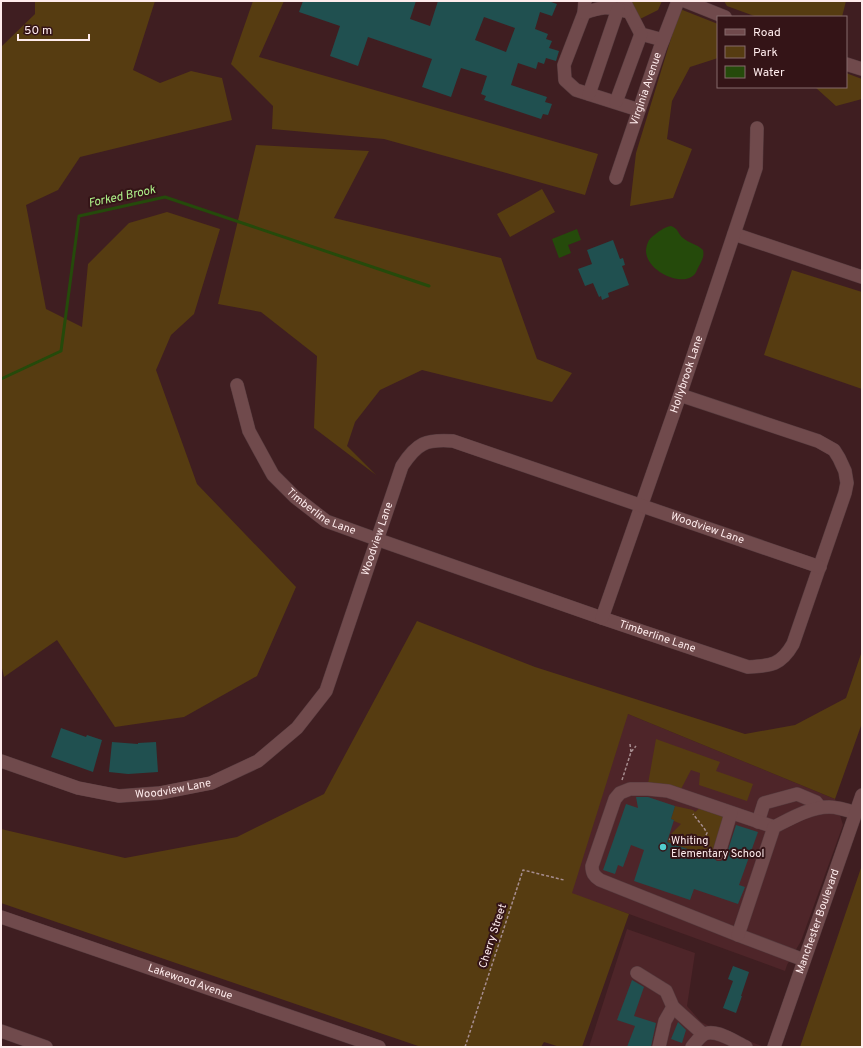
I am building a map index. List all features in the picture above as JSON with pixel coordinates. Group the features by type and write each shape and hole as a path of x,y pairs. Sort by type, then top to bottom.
{"street":[{"name":"Virginia Avenue","path":"616,178 663,40 678,1"},
{"path":"685,1 722,16"},
{"path":"623,7 585,7 564,65 565,80 576,90 639,110"},
{"path":"623,7 641,34 663,40"},
{"path":"589,94 623,7"},
{"path":"616,102 641,34"},
{"path":"847,64 862,69"},
{"name":"Hollybrook Lane","path":"602,618 680,395 756,168 757,128"},
{"path":"734,234 861,272"},
{"name":"Timberline Lane","path":"236,385 249,432 273,475 295,497 326,521 376,540 748,667 767,666 778,662 787,654 793,644 845,493 847,482 845,471 834,450 818,441 680,395"},
{"name":"Woodview Lane","path":"1,761 78,788 119,796 160,793 210,782 258,761 297,728 326,691 402,466 410,454 420,445 433,441 453,442 820,567"},
{"path":"774,827 676,794 648,789 630,789 620,793 615,799 592,866 592,872 595,877 600,880 804,960"},
{"path":"758,822 764,803 797,794 816,802 820,807"},
{"name":"Manchester Boulevard","path":"774,1047 862,795"},
{"path":"738,935 774,827 796,815 820,807 839,808 856,813"},
{"path":"719,853 731,813"},
{"name":"Lakewood Avenue","path":"1,917 379,1047"},
{"path":"637,973 666,991 674,1007 704,1034"},
{"path":"659,1047 665,1021 674,1007"},
{"path":"1,1031 46,1047"},
{"path":"692,1047 704,1034 714,1033 746,1047"}],"path":[{"path":"630,744 631,752"},
{"path":"615,799 631,752 636,746"},
{"path":"669,839 682,843 700,841 705,837 707,833 693,814"},
{"name":"Cherry Street","path":"465,1047 523,870 564,880"}],"shaded area":[{"path":"628,714 835,799 843,825 801,941 785,971 470,858"},
{"path":"627,929 695,953 687,1006 701,1022 713,1028 765,1047 589,1047"}],"green space":[{"path":"35,1 155,1 133,70 160,83 191,71 222,78 232,120 80,157 58,190 26,205 46,309 82,327 88,264 129,223 167,212 220,229 194,314 171,335 156,370 197,484 296,587 257,676 184,717 115,727 57,640 4,677 1,664 1,47 35,14"},
{"path":"253,1 284,1 259,57 598,154 585,195 384,139 272,129 273,106 231,64"},
{"path":"629,1 662,1 658,10 640,19"},
{"path":"724,1 846,1 842,16 754,16 727,6"},
{"path":"680,9 717,24 717,58 690,67 672,101 667,139 692,149 673,198 630,206 636,153"},
{"path":"847,73 862,79 862,99 836,106 816,88 847,88"},
{"path":"256,145 369,151 334,218 501,258 537,359 572,373 552,402 422,370 380,390 355,422 347,446 376,475 314,428 317,356 261,312 218,304"},
{"path":"542,189 555,212 510,237 497,214"},
{"path":"792,270 862,292 862,389 764,355"},
{"path":"417,621 535,667 745,734 795,725 846,698 862,651 862,723 835,799 628,714 572,893 629,914 582,1047 560,1047 544,1042 541,1047 421,1047 1,903 1,829 125,858 237,837 324,794"},
{"path":"656,739 720,762 716,771 753,784 747,801 699,785 700,773 691,770 681,789 648,784"},
{"path":"675,806 693,810 695,812 701,807 727,811 712,853 707,851 705,855 668,842 671,834 681,824 671,819"},
{"path":"862,865 862,1047 800,1047"}],"water":[{"path":"671,226 675,228 683,238 703,250 703,258 697,270 693,276 686,279 678,279 660,272 653,266 648,258 646,250 650,239 661,230"},
{"path":"577,229 581,240 568,245 571,253 559,258 552,239"}],"building":[{"path":"303,1 416,1 410,19 430,26 438,1 548,1 557,4 552,16 540,12 535,29 548,34 546,39 552,41 549,48 559,51 556,61 546,58 544,64 538,62 536,69 518,63 511,85 547,97 545,102 552,104 548,115 543,114 541,119 484,100 486,96 481,94 487,76 461,68 451,97 422,87 432,59 368,37 358,66 330,56 340,26 299,12","holes":["484,17 515,28 506,52 475,40"]},
{"path":"613,240 620,259 623,258 625,265 622,266 629,285 608,293 609,297 602,300 601,296 599,297 593,283 585,286 578,269 592,264 587,250"},
{"path":"61,728 86,737 87,735 102,740 93,772 51,757"},
{"path":"112,742 138,744 156,742 158,772 128,774 109,772"},
{"name":"Whiting Elementary School","path":"636,797 648,797 675,806 671,819 674,820 667,842 705,855 707,851 711,852 713,858 717,861 721,861 726,856 736,825 758,832 739,885 745,887 738,904 694,889 690,900 634,881 644,850 631,845 623,867 618,865 615,874 603,870 626,804 638,808"},
{"path":"733,966 749,972 736,1013 723,1008 733,981 728,979"},
{"path":"632,980 644,987 634,1016 656,1023 651,1047 627,1047 635,1026 617,1020"},
{"path":"678,1022 686,1030 682,1043 671,1039"}],"waterway":[{"name":"Forked Brook","path":"1,379 61,351 79,216 165,197 429,286"}],"place":[{"name":"Whiting Elementary School","path":"663,847"}]}
